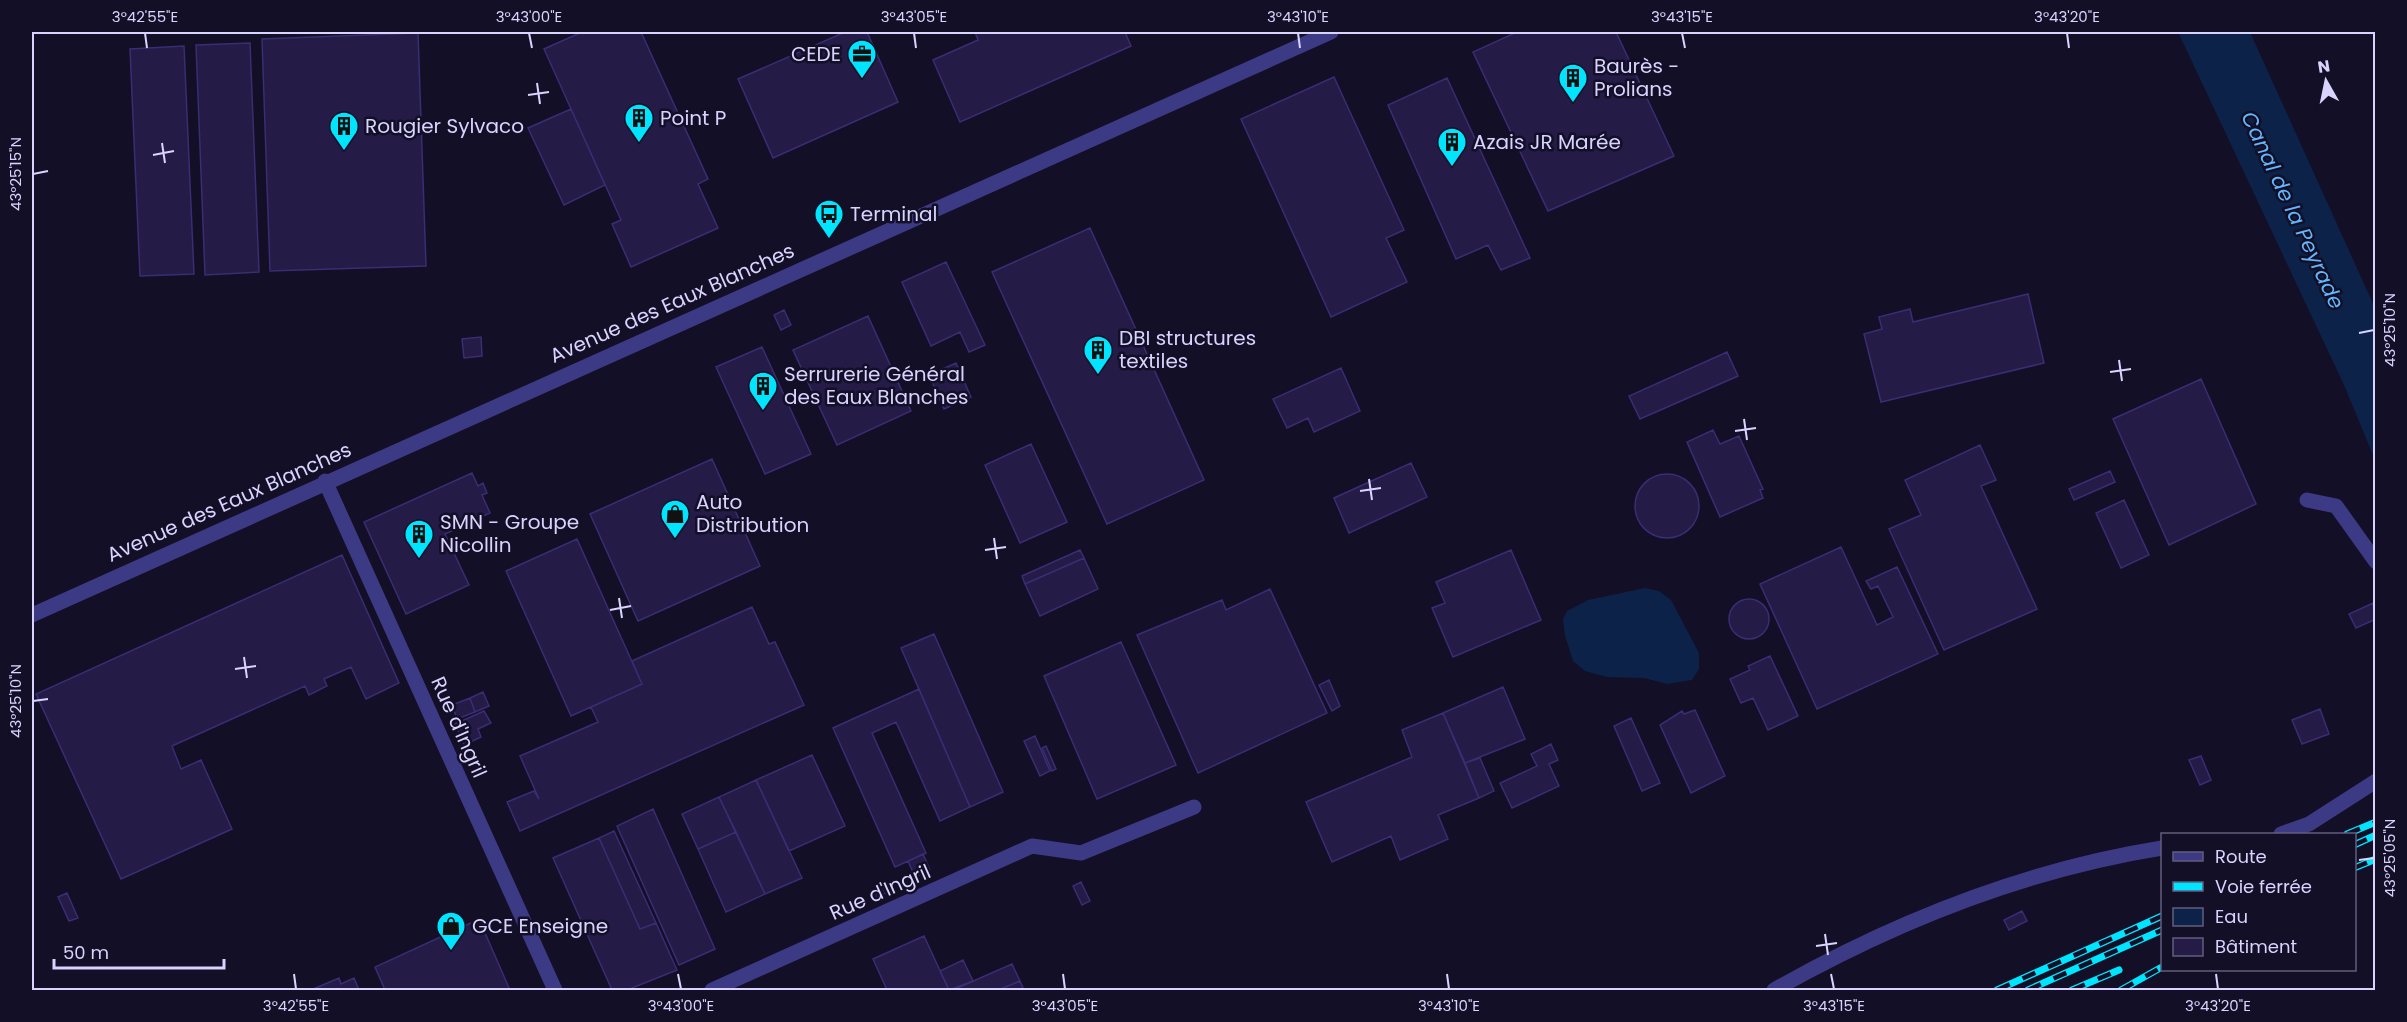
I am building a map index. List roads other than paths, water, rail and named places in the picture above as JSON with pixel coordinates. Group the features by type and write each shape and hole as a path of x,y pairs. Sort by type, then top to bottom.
{"street":[{"name":"Avenue des Eaux Blanches","path":"32,615 1331,32"},
{"name":"Rue d'Ingril","path":"325,482 555,990"},
{"path":"2307,501 2336,506 2376,562"},
{"path":"2285,833 2308,824 2376,781"},
{"name":"Rue d'Ingril","path":"711,990 1032,846 1081,853 1194,807"},
{"path":"1774,990 1838,954 1957,901 2097,858 2161,848"}],"water":[{"name":"Canal de la Peyrade","path":"2178,32 2250,32 2375,308 2375,460 2344,385"},
{"path":"1645,588 1659,591 1671,600 1699,653 1699,669 1692,680 1667,684 1644,678 1607,677 1585,671 1573,661 1565,636 1563,619 1567,611 1588,600"}],"railway":[{"path":"2349,833 2376,822"},
{"path":"2356,844 2376,835"},
{"path":"2356,867 2376,859"},
{"path":"1997,990 2161,916"},
{"path":"2028,990 2161,930"},
{"path":"2121,990 2161,968"},
{"path":"2072,990 2119,970"}],"place":[{"name":"CEDE","path":"862,80"},
{"name":"Baurès - Prolians","path":"1573,104"},
{"name":"Point P","path":"639,144"},
{"name":"Rougier Sylvaco","path":"344,152"},
{"name":"Azais JR Marée","path":"1452,168"},
{"name":"Terminal","path":"829,240"},
{"name":"DBI structures textiles","path":"1098,376"},
{"name":"Serrurerie Général des Eaux Blanches","path":"763,412"},
{"name":"Auto Distribution","path":"675,540"},
{"name":"SMN - Groupe Nicollin","path":"419,560"},
{"name":"GCE Enseigne","path":"451,952"}]}
